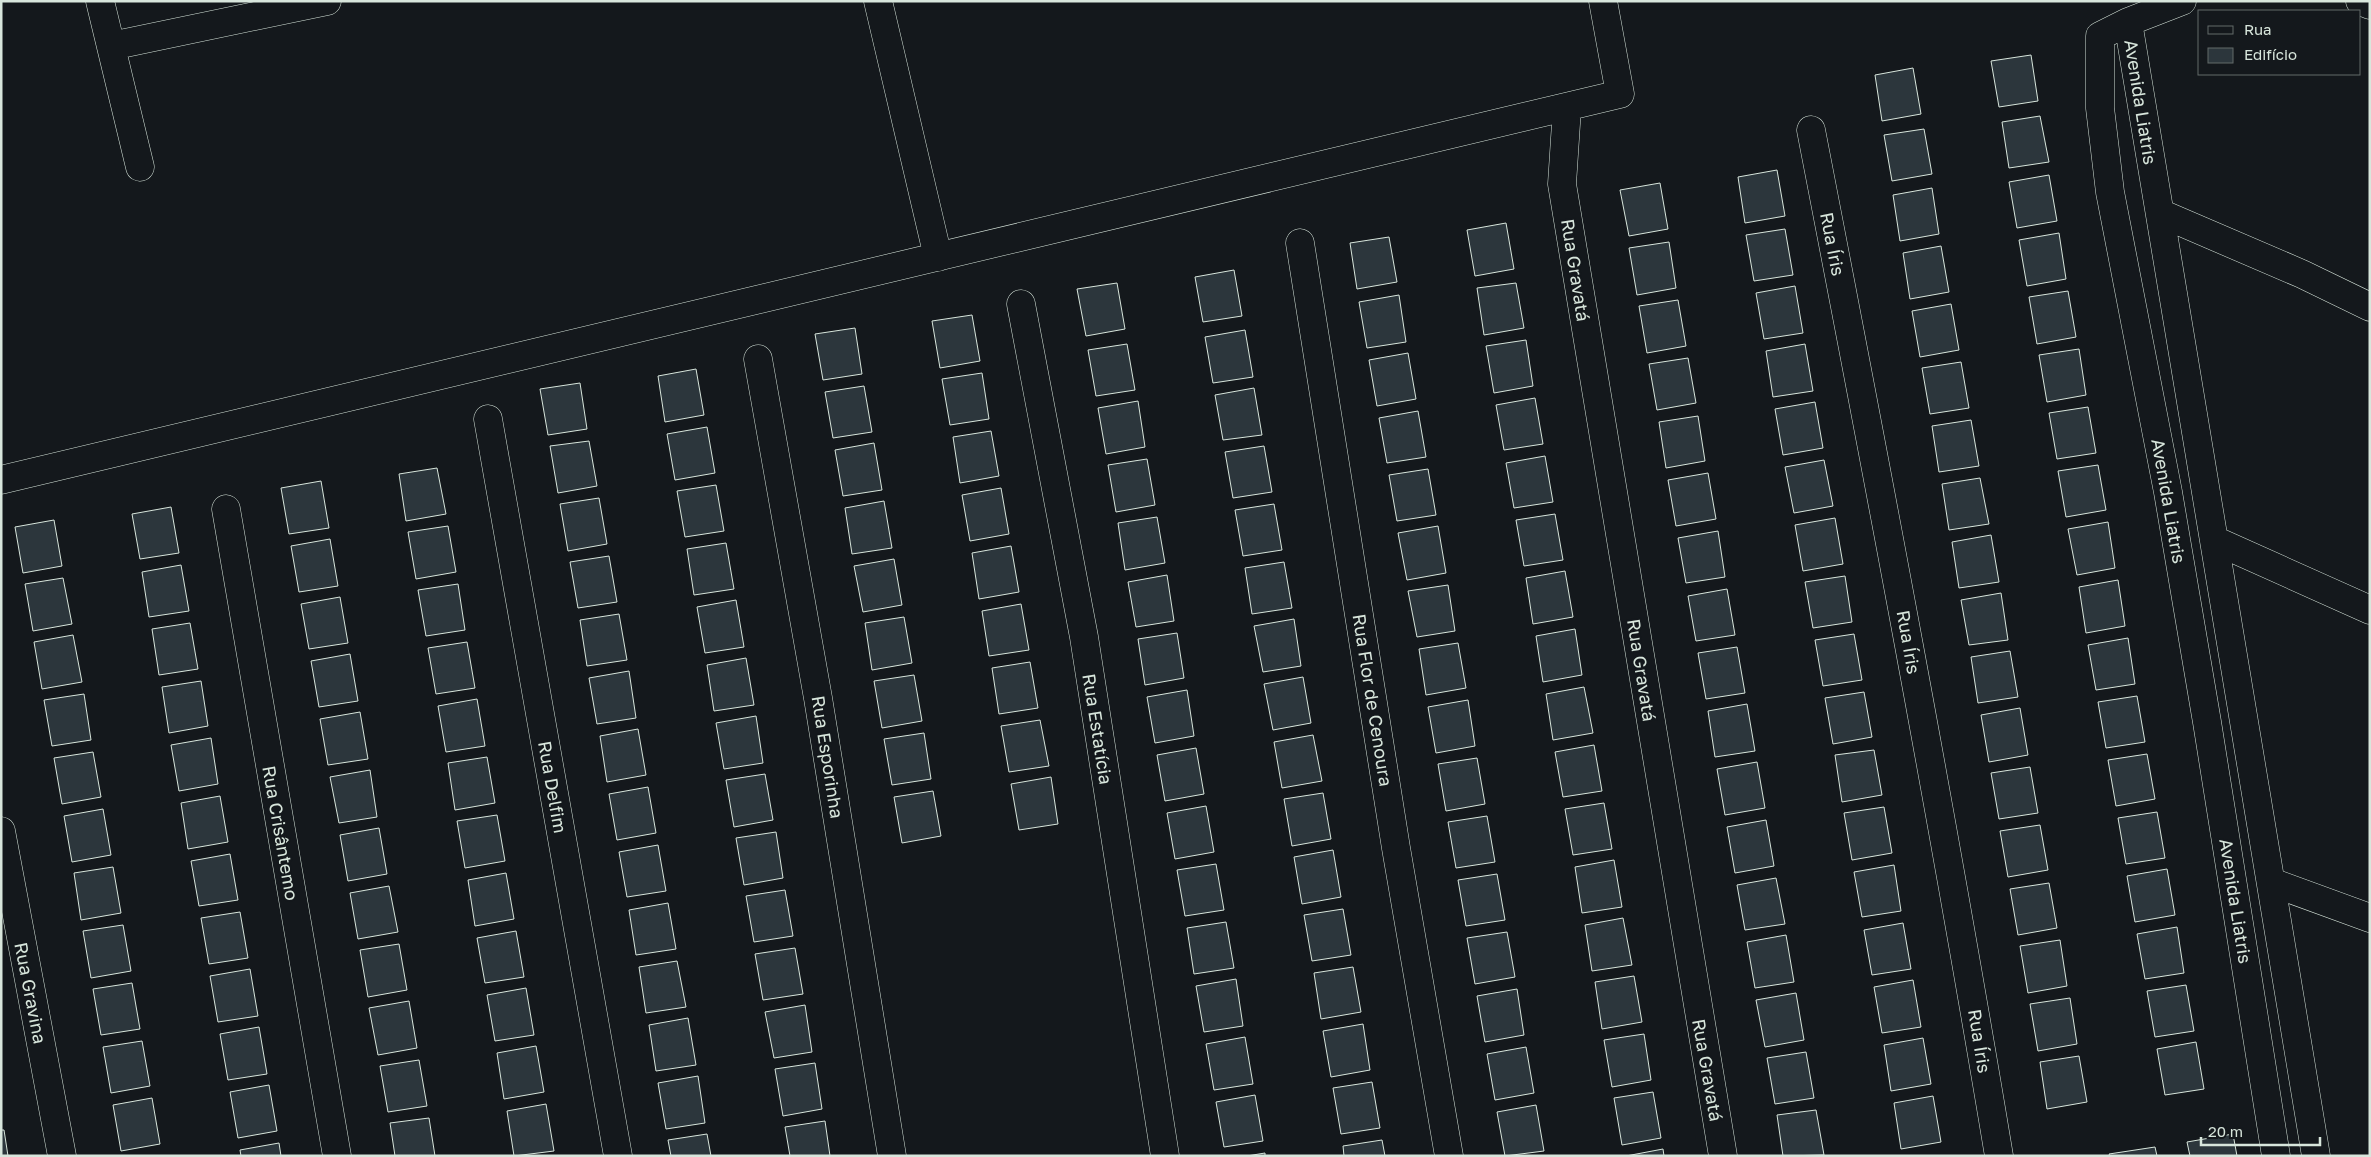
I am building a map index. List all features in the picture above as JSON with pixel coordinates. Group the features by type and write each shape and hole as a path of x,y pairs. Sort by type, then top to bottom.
{"street":[{"path":"100,1 140,167"},
{"path":"111,46 327,1"},
{"path":"878,1 938,257"},
{"path":"1,480 1620,94 1603,1"},
{"path":"2128,22 2182,1"},
{"path":"2360,1 2370,5"},
{"name":"Avenida Liatris","path":"2276,1156 2208,722 2168,492 2110,192 2100,108 2099,37 2128,22 2316,1156"},
{"name":"Rua Gravatá","path":"1567,108 1562,184 1723,1156"},
{"name":"Rua Íris","path":"1811,130 1873,450 1954,891 1999,1156"},
{"path":"2160,213 2302,274 2370,307"},
{"name":"Rua Flor de Cenoura","path":"1300,243 1394,838 1449,1156"},
{"name":"Rua Estatícia","path":"1021,304 1084,637 1165,1156"},
{"name":"Rua Esporinha","path":"758,359 818,698 892,1156"},
{"name":"Rua Delfim","path":"488,419 618,1156"},
{"name":"Rua Crisântemo","path":"226,509 337,1156"},
{"path":"2214,540 2370,610"},
{"name":"Rua Gravina","path":"1,831 62,1156"},
{"path":"2271,882 2370,918"}],"building":[{"path":"2031,55 2038,101 1999,107 1991,61"},
{"path":"1913,68 1921,114 1882,121 1875,75"},
{"path":"2040,116 2049,162 2009,168 2002,122"},
{"path":"1924,129 1932,174 1892,181 1884,135"},
{"path":"1777,170 1785,216 1745,223 1738,177"},
{"path":"2049,175 2057,221 2017,228 2009,182"},
{"path":"1660,183 1668,229 1629,236 1620,190"},
{"path":"1932,188 1939,234 1900,241 1893,195"},
{"path":"1506,223 1514,269 1475,276 1467,230"},
{"path":"1785,229 1793,275 1754,281 1746,235"},
{"path":"2059,233 2066,279 2027,286 2019,240"},
{"path":"1389,237 1397,282 1357,289 1350,243"},
{"path":"1669,242 1676,288 1637,295 1629,248"},
{"path":"1941,246 1949,292 1910,299 1903,253"},
{"path":"1234,270 1242,316 1203,322 1195,277"},
{"path":"1117,283 1125,329 1086,336 1077,289"},
{"path":"1516,283 1524,328 1484,335 1477,288"},
{"path":"1795,286 1803,333 1764,339 1756,293"},
{"path":"2068,291 2076,337 2037,344 2029,297"},
{"path":"1399,295 1406,342 1367,348 1359,302"},
{"path":"1678,300 1686,346 1647,353 1639,306"},
{"path":"1951,304 1959,350 1920,357 1912,311"},
{"path":"972,315 980,361 940,368 932,321"},
{"path":"855,328 862,374 823,380 815,334"},
{"path":"1245,330 1253,377 1213,383 1205,337"},
{"path":"1526,340 1533,386 1494,393 1486,346"},
{"path":"1127,344 1135,390 1096,396 1088,350"},
{"path":"1805,344 1813,391 1773,397 1766,351"},
{"path":"2079,349 2086,395 2047,402 2039,355"},
{"path":"1408,353 1416,399 1377,406 1369,360"},
{"path":"1688,358 1696,403 1657,410 1649,364"},
{"path":"1961,362 1969,408 1930,414 1922,368"},
{"path":"696,369 704,415 665,422 658,376"},
{"path":"982,373 989,419 950,425 942,379"},
{"path":"580,383 587,429 548,435 540,389"},
{"path":"864,386 872,432 833,438 825,392"},
{"path":"1254,388 1262,435 1223,440 1215,395"},
{"path":"1535,398 1543,444 1504,450 1496,405"},
{"path":"1138,401 1145,447 1106,454 1098,408"},
{"path":"1815,402 1823,448 1783,455 1775,409"},
{"path":"2088,407 2096,453 2057,459 2049,413"},
{"path":"1418,411 1426,457 1387,463 1379,418"},
{"path":"1698,416 1705,461 1666,468 1659,422"},
{"path":"1971,420 1979,466 1939,472 1932,426"},
{"path":"707,427 715,473 675,480 667,434"},
{"path":"991,431 999,476 960,483 953,437"},
{"path":"589,441 597,486 558,493 550,446"},
{"path":"874,443 882,490 843,496 835,450"},
{"path":"1264,446 1272,492 1233,498 1225,452"},
{"path":"1545,456 1553,502 1514,508 1506,463"},
{"path":"1147,459 1155,505 1116,512 1108,465"},
{"path":"1824,460 1833,506 1794,513 1785,467"},
{"path":"2098,465 2106,510 2066,517 2058,471"},
{"path":"437,468 446,514 406,521 399,474"},
{"path":"1428,469 1436,515 1397,521 1389,475"},
{"path":"1708,473 1716,519 1676,526 1668,480"},
{"path":"1980,478 1989,524 1949,530 1942,484"},
{"path":"321,481 329,528 289,534 281,488"},
{"path":"716,485 724,531 685,537 677,491"},
{"path":"1001,488 1009,534 970,541 962,495"},
{"path":"599,498 607,544 568,551 560,504"},
{"path":"884,501 892,548 852,554 845,508"},
{"path":"1274,504 1282,550 1243,556 1235,510"},
{"path":"171,507 179,553 140,559 132,514"},
{"path":"1555,514 1563,560 1524,566 1516,520"},
{"path":"1157,517 1165,563 1125,570 1118,523"},
{"path":"1835,518 1843,564 1803,571 1795,525"},
{"path":"54,520 62,566 23,573 15,527"},
{"path":"2108,522 2115,568 2077,575 2068,529"},
{"path":"448,526 456,572 416,579 408,532"},
{"path":"1438,526 1446,573 1407,580 1398,533"},
{"path":"1718,531 1725,577 1686,583 1678,538"},
{"path":"1991,535 1999,582 1959,588 1952,542"},
{"path":"330,539 338,586 299,592 291,546"},
{"path":"726,543 734,589 694,595 687,549"},
{"path":"1011,546 1019,592 979,599 972,553"},
{"path":"609,556 617,602 578,608 570,562"},
{"path":"894,559 902,605 863,612 854,566"},
{"path":"1284,562 1292,608 1252,614 1245,568"},
{"path":"181,565 189,611 149,617 142,572"},
{"path":"1565,571 1573,617 1533,624 1526,578"},
{"path":"1167,575 1174,621 1136,627 1128,582"},
{"path":"1845,576 1852,622 1813,628 1805,582"},
{"path":"63,578 72,624 33,631 25,584"},
{"path":"2118,580 2125,626 2086,633 2079,587"},
{"path":"458,584 465,630 426,636 418,590"},
{"path":"1448,585 1455,631 1417,637 1408,591"},
{"path":"1727,589 1735,635 1696,641 1688,596"},
{"path":"2001,593 2008,640 1969,645 1961,600"},
{"path":"340,597 348,643 309,649 301,604"},
{"path":"736,600 744,647 705,653 697,607"},
{"path":"1021,604 1029,650 989,656 982,611"},
{"path":"619,614 627,660 587,666 580,620"},
{"path":"904,617 912,663 872,670 865,623"},
{"path":"1294,619 1301,666 1263,672 1254,626"},
{"path":"190,623 198,669 159,675 152,629"},
{"path":"1575,629 1582,675 1543,682 1536,636"},
{"path":"1177,633 1184,678 1145,685 1138,639"},
{"path":"1854,634 1862,680 1823,686 1815,640"},
{"path":"73,635 82,682 42,689 34,642"},
{"path":"2128,638 2135,684 2096,690 2088,645"},
{"path":"467,642 475,688 436,694 428,648"},
{"path":"1458,643 1466,688 1426,695 1419,649"},
{"path":"1737,647 1745,693 1706,699 1698,653"},
{"path":"2010,651 2018,697 1978,703 1971,657"},
{"path":"350,654 358,701 319,707 311,661"},
{"path":"746,658 754,705 714,711 707,665"},
{"path":"1030,662 1038,708 999,714 992,668"},
{"path":"629,671 636,718 597,724 589,678"},
{"path":"914,675 922,721 882,728 874,681"},
{"path":"1303,677 1311,723 1273,730 1264,684"},
{"path":"201,681 208,726 169,733 162,687"},
{"path":"1584,687 1593,733 1553,740 1546,694"},
{"path":"1187,690 1194,736 1155,743 1147,697"},
{"path":"1864,692 1872,737 1833,744 1825,698"},
{"path":"84,694 91,740 52,746 44,700"},
{"path":"2137,696 2145,742 2106,748 2098,702"},
{"path":"477,699 485,746 446,752 438,706"},
{"path":"1468,700 1475,746 1436,753 1428,707"},
{"path":"1747,704 1755,751 1715,757 1708,711"},
{"path":"2020,708 2028,755 1989,762 1981,715"},
{"path":"360,712 368,759 328,765 320,719"},
{"path":"756,716 763,763 724,769 716,723"},
{"path":"1040,720 1049,766 1009,772 1001,726"},
{"path":"638,729 646,775 607,782 600,736"},
{"path":"924,733 931,779 892,785 884,739"},
{"path":"1313,735 1322,781 1282,788 1274,742"},
{"path":"211,738 218,784 179,791 171,745"},
{"path":"1594,745 1602,791 1563,797 1555,752"},
{"path":"1196,748 1204,794 1165,801 1157,755"},
{"path":"1874,750 1882,795 1842,802 1835,755"},
{"path":"93,752 101,797 62,804 54,758"},
{"path":"2147,754 2155,799 2116,806 2108,760"},
{"path":"487,757 495,803 455,810 448,763"},
{"path":"1477,758 1485,804 1446,811 1438,764"},
{"path":"1757,762 1765,808 1725,815 1717,769"},
{"path":"2030,767 2038,813 1999,819 1991,773"},
{"path":"370,770 377,817 339,823 330,777"},
{"path":"765,774 773,820 734,827 726,780"},
{"path":"1051,777 1058,824 1019,830 1011,784"},
{"path":"648,787 656,833 617,840 609,794"},
{"path":"933,791 941,836 902,843 894,797"},
{"path":"1323,793 1331,839 1292,846 1284,799"},
{"path":"220,796 228,842 188,849 181,803"},
{"path":"1604,803 1612,849 1573,855 1565,809"},
{"path":"1206,806 1214,852 1175,859 1167,813"},
{"path":"1884,807 1892,853 1852,860 1844,813"},
{"path":"103,809 111,855 72,862 64,816"},
{"path":"2157,812 2165,858 2126,864 2118,818"},
{"path":"497,815 505,861 465,868 457,821"},
{"path":"1487,816 1495,862 1456,868 1448,822"},
{"path":"1766,820 1774,866 1735,873 1727,827"},
{"path":"2040,825 2048,870 2008,877 2000,831"},
{"path":"379,828 387,874 348,881 340,835"},
{"path":"776,832 783,878 744,885 736,838"},
{"path":"658,845 666,891 627,897 619,852"},
{"path":"1333,850 1341,897 1302,904 1294,857"},
{"path":"230,854 238,900 199,906 191,861"},
{"path":"1614,860 1622,907 1582,913 1575,867"},
{"path":"1216,864 1224,910 1185,916 1177,870"},
{"path":"1894,865 1901,911 1862,917 1854,872"},
{"path":"113,867 121,913 81,920 74,873"},
{"path":"2167,869 2175,915 2135,922 2127,876"},
{"path":"506,873 514,919 475,926 468,880"},
{"path":"1497,874 1505,920 1466,926 1458,880"},
{"path":"1776,878 1785,924 1745,930 1737,885"},
{"path":"2049,883 2057,928 2018,935 2010,889"},
{"path":"389,886 398,932 358,939 350,893"},
{"path":"785,890 793,936 754,942 746,896"},
{"path":"668,903 676,949 636,955 629,910"},
{"path":"1343,909 1351,955 1312,961 1304,915"},
{"path":"240,912 248,958 209,964 201,918"},
{"path":"1623,918 1632,965 1592,971 1585,925"},
{"path":"1226,922 1234,968 1194,974 1187,928"},
{"path":"1903,923 1911,969 1872,975 1864,930"},
{"path":"123,925 131,971 91,978 83,931"},
{"path":"2177,927 2184,973 2145,979 2137,934"},
{"path":"516,931 524,977 485,983 477,938"},
{"path":"1507,932 1515,977 1475,984 1467,938"},
{"path":"1786,935 1794,982 1755,988 1747,942"},
{"path":"2060,940 2067,986 2028,993 2020,946"},
{"path":"399,944 407,990 368,997 360,950"},
{"path":"795,948 803,994 763,1000 755,954"},
{"path":"677,961 686,1007 646,1013 639,967"},
{"path":"1353,967 1361,1012 1321,1019 1314,973"},
{"path":"250,969 258,1016 218,1022 210,976"},
{"path":"1634,976 1642,1022 1602,1029 1595,982"},
{"path":"1236,979 1243,1026 1204,1032 1196,986"},
{"path":"1913,980 1921,1027 1882,1033 1874,987"},
{"path":"132,983 140,1029 101,1035 93,989"},
{"path":"2186,985 2194,1031 2155,1037 2147,991"},
{"path":"526,988 534,1035 495,1041 487,995"},
{"path":"1517,989 1524,1035 1485,1042 1477,996"},
{"path":"1796,993 1804,1040 1765,1047 1756,1000"},
{"path":"2070,998 2077,1044 2038,1051 2030,1004"},
{"path":"409,1001 417,1048 378,1055 369,1008"},
{"path":"805,1005 812,1052 774,1058 765,1012"},
{"path":"688,1018 696,1065 656,1071 649,1025"},
{"path":"1363,1024 1370,1070 1331,1077 1323,1031"},
{"path":"259,1027 267,1074 228,1080 220,1034"},
{"path":"1644,1034 1651,1080 1612,1087 1604,1040"},
{"path":"1245,1037 1253,1084 1214,1090 1206,1044"},
{"path":"1923,1038 1931,1084 1891,1091 1884,1045"},
{"path":"142,1041 150,1086 111,1093 103,1047"},
{"path":"2196,1042 2204,1089 2165,1095 2157,1049"},
{"path":"536,1046 544,1092 504,1099 497,1053"},
{"path":"1526,1047 1534,1093 1495,1100 1487,1054"},
{"path":"1806,1052 1814,1098 1775,1104 1767,1058"},
{"path":"2079,1056 2087,1102 2047,1109 2040,1062"},
{"path":"419,1060 427,1106 388,1112 380,1066"},
{"path":"815,1063 822,1109 783,1116 775,1069"},
{"path":"698,1076 705,1123 666,1129 658,1083"},
{"path":"1372,1082 1380,1128 1341,1134 1333,1088"},
{"path":"269,1085 277,1131 238,1138 230,1092"},
{"path":"1653,1092 1661,1138 1622,1145 1614,1098"},
{"path":"1255,1095 1263,1141 1224,1147 1216,1102"},
{"path":"1933,1096 1941,1142 1901,1149 1894,1103"},
{"path":"152,1098 160,1144 121,1151 113,1105"},
{"path":"546,1104 554,1151 514,1156 507,1111"},
{"path":"1536,1105 1544,1151 1505,1156 1497,1112"},
{"path":"1816,1110 1824,1155 1783,1156 1777,1115"},
{"path":"429,1118 435,1156 395,1156 390,1123"},
{"path":"825,1121 830,1156 790,1156 785,1127"},
{"path":"1,1130 4,1130 8,1156 1,1156"},
{"path":"707,1134 711,1156 671,1156 668,1140"},
{"path":"2233,1134 2237,1156 2190,1156 2187,1142"},
{"path":"1382,1140 1385,1156 1344,1156 1343,1146"},
{"path":"279,1143 281,1156 241,1156 240,1150"},
{"path":"2155,1147 2157,1156 2110,1156 2109,1154"},
{"path":"1663,1149 1664,1156 1626,1156"},
{"path":"1265,1153 1265,1156 1247,1156"}]}
